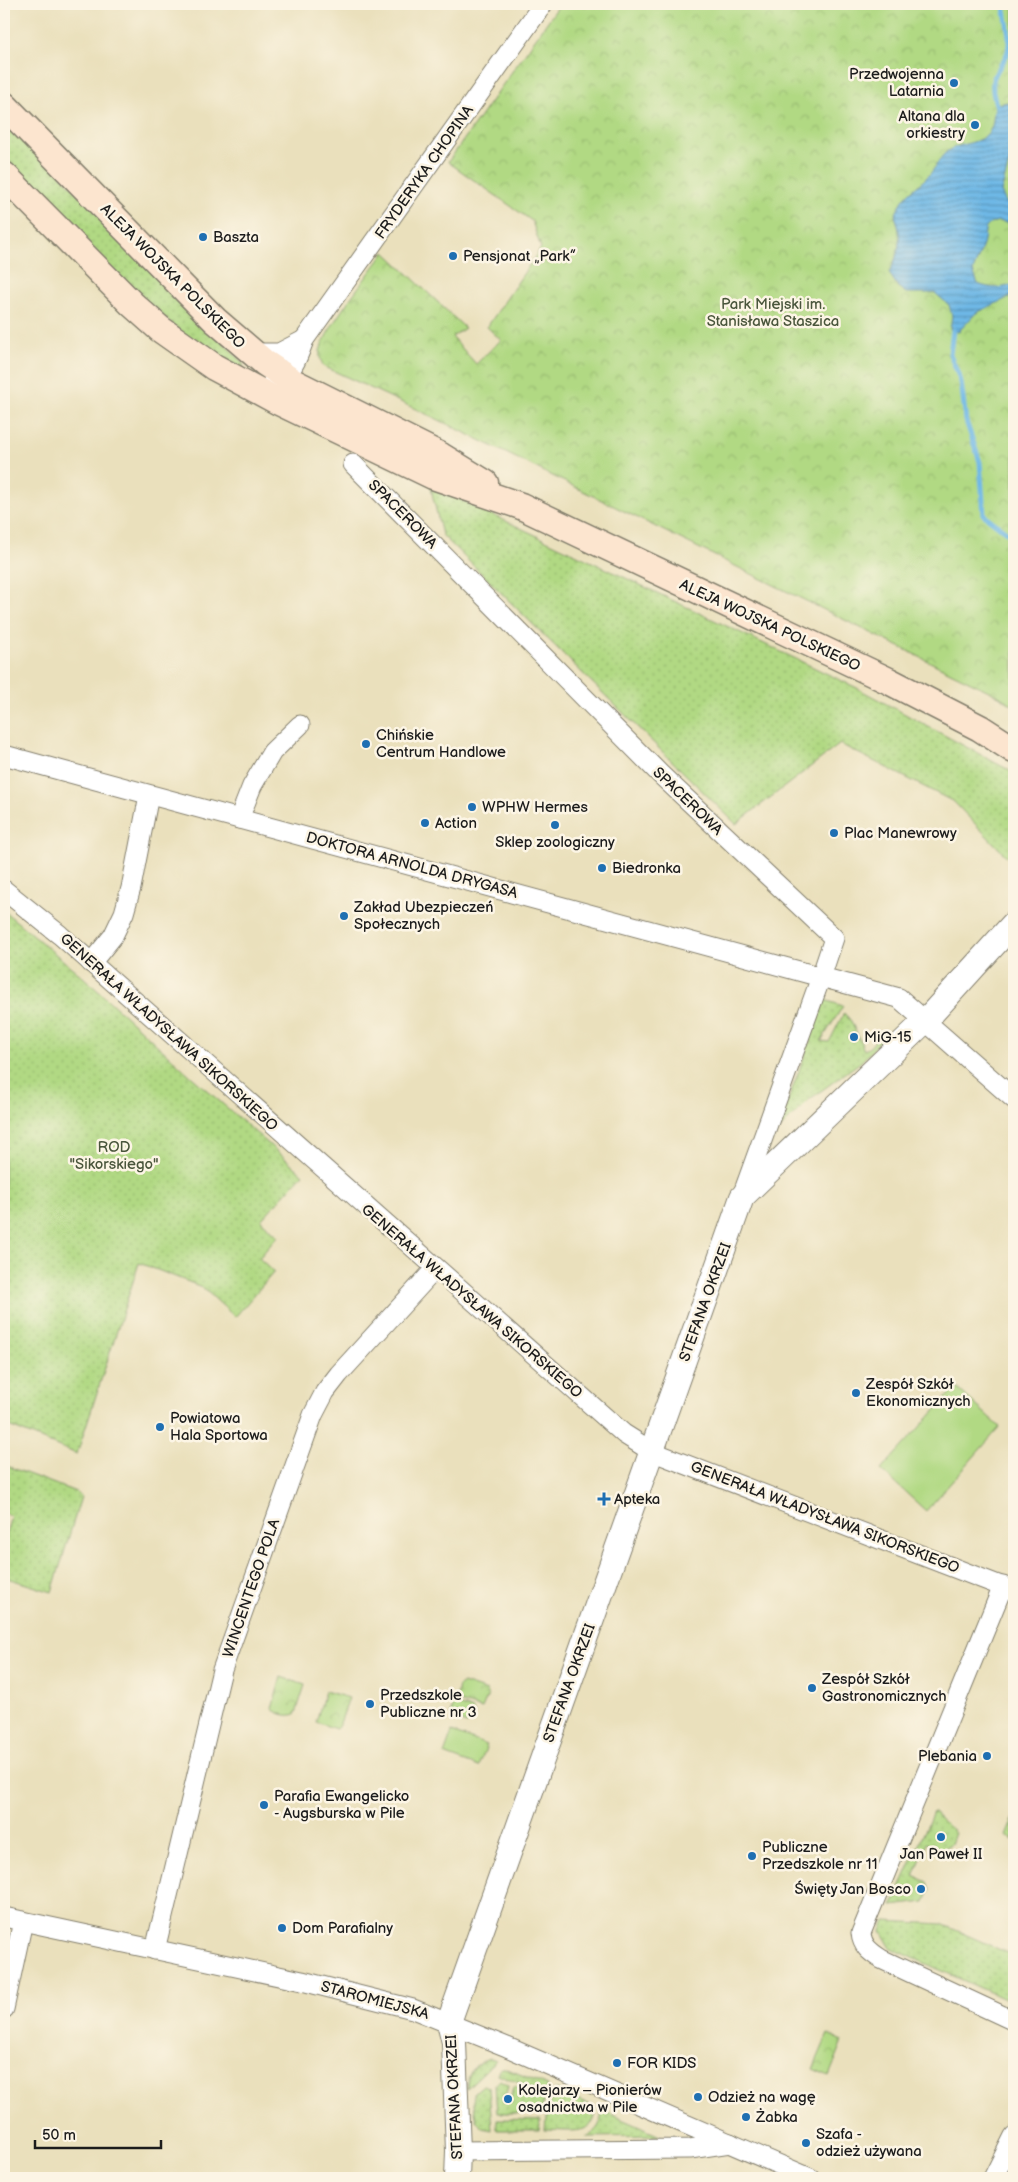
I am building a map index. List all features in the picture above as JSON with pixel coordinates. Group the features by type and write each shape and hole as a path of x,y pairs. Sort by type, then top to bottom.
{"main road":[{"name":"ALEJA WOJSKA POLSKIEGO","path":"4,105 215,320 252,353 285,377 327,400 441,456 521,506 889,682 980,728 1014,750"},
{"name":"ALEJA WOJSKA POLSKIEGO","path":"4,175 97,270 160,329 200,358 242,383 433,476 521,506"}],"street":[{"name":"FRYDERYKA CHOPINA","path":"285,377 296,360 304,340 543,4"},
{"name":"FRYDERYKA CHOPINA","path":"252,353 279,353 304,340"},
{"path":"242,383 267,382 285,377"},
{"name":"SPACEROWA","path":"353,464 661,775 834,938 821,977"},
{"path":"239,819 252,786 272,752 300,725"},
{"name":"DOKTORA ARNOLDA DRYGASA","path":"4,755 821,977"},
{"path":"91,963 113,936 124,913 131,888 149,795"},
{"name":"GENERAŁA WŁADYSŁAWA SIKORSKIEGO","path":"4,890 42,919 435,1269 624,1434 651,1451 1009,1589"},
{"name":"STEFANA OKRZEI","path":"742,1197 926,1020 1014,923"},
{"path":"821,977 890,994 907,1003 1014,1099"},
{"name":"STEFANA OKRZEI","path":"457,2178 458,2151 454,2042 449,2022 821,977"},
{"name":"WINCENTEGO POLA","path":"155,1950 222,1670 314,1415 325,1392 339,1374 435,1269"},
{"path":"1009,1589 861,1933 862,1942 881,1959 1014,2021"},
{"name":"STAROMIEJSKA","path":"4,1917 302,1980 413,2009 449,2022 810,2178"},
{"path":"4,2009 23,1921"},
{"path":"993,2178 1014,2136"},
{"path":"458,2151 690,2149 730,2143"}],"green space":[{"name":"Park Miejski im. Stanisława Staszica","path":"560,4 1014,4 1014,706 999,696 437,419 323,366 320,351 330,328 385,252 465,328 452,337 476,364 501,340 487,327 541,248 532,221 448,162"},
{"path":"4,117 243,363 243,369 184,335 110,269 4,162"},
{"path":"430,485 855,687 1007,769 1014,774 1014,864 954,802 840,744 736,824 442,535"},
{"name":"ROD \"Sikorskiego\"","path":"4,911 83,977 193,1078 303,1174 261,1220 278,1236 259,1258 274,1272 235,1317 202,1287 139,1263 77,1454 4,1424"},
{"path":"825,1000 843,1006 821,1041 829,1042 844,1013 851,1021 864,1050 871,1045 879,1034 888,1033 862,1061 810,1099 776,1133"},
{"path":"956,1387 1000,1427 926,1511 881,1470"},
{"path":"4,1465 76,1492 81,1497 52,1592 4,1577 4,1541 11,1516 4,1513"},
{"path":"281,1677 305,1685 296,1713 291,1715 284,1715 272,1709"},
{"path":"463,1683 487,1691 488,1695 482,1709 459,1702 456,1699 459,1686"},
{"path":"325,1691 349,1698 339,1726 336,1729 316,1722"},
{"path":"455,1704 473,1710 474,1713 470,1723 466,1724 450,1717 452,1707"},
{"path":"452,1732 487,1745 479,1767 444,1754"},
{"path":"933,1812 955,1833 951,1844 941,1849 927,1843 914,1876 927,1882 930,1890 925,1902 892,1906"},
{"path":"1014,1817 1014,1840 1006,1836"},
{"path":"885,1921 942,1924 1014,1956 1014,2003 891,1948 881,1931"},
{"path":"828,2034 843,2041 829,2076 813,2069"},
{"path":"489,2058 496,2060 467,2088 470,2073 476,2066"},
{"path":"501,2068 548,2086 545,2094 498,2074"},
{"path":"500,2080 508,2085 504,2101 510,2102 513,2087 517,2087 544,2099 541,2113 497,2113 495,2085"},
{"path":"483,2085 489,2087 492,2130 483,2128 476,2121 473,2094"},
{"path":"555,2089 595,2107 595,2117 592,2124 579,2130 545,2130 547,2109"},
{"path":"601,2110 660,2136 586,2137 598,2126 601,2119"},
{"path":"497,2119 540,2120 539,2130 497,2130"}],"water":[{"path":"1014,101 1014,145 1001,192 1006,202 1014,209 1014,227 998,221 986,227 983,245 973,271 978,284 982,286 996,288 1014,284 1014,295 976,313 958,332 950,329 952,316 949,305 935,293 906,293 898,287 889,273 899,245 899,230 895,216 902,201 932,172 947,151 985,136 992,126 996,104"}],"waterway":[{"path":"996,104 993,83 1008,52 1009,44 1004,4"},
{"path":"953,330 950,354 961,382 966,421 980,462 984,515 1014,538"}],"place":[{"name":"Przedwojenna Latarnia","path":"954,83"},
{"name":"Altana dla orkiestry","path":"975,125"},
{"name":"Baszta","path":"203,237"},
{"name":"Pensjonat „Park”","path":"453,256"},
{"name":"Chińskie Centrum Handlowe","path":"366,744"},
{"name":"WPHW Hermes","path":"472,807"},
{"name":"Action","path":"425,823"},
{"name":"Sklep zoologiczny","path":"555,825"},
{"name":"Plac Manewrowy","path":"834,833"},
{"name":"Biedronka","path":"602,868"},
{"name":"Zakład Ubezpieczeń Społecznych","path":"344,916"},
{"name":"MiG-15","path":"854,1037"},
{"name":"Zespół Szkół Ekonomicznych","path":"856,1393"},
{"name":"Powiatowa Hala Sportowa","path":"160,1427"},
{"name":"Apteka","path":"604,1499"},
{"name":"Zespół Szkół Gastronomicznych","path":"812,1688"},
{"name":"Przedszkole Publiczne nr 3","path":"370,1704"},
{"name":"Plebania","path":"987,1756"},
{"name":"Parafia Ewangelicko - Augsburska w Pile","path":"264,1805"},
{"name":"Jan Paweł II","path":"941,1837"},
{"name":"Publiczne Przedszkole nr 11","path":"752,1856"},
{"name":"Święty Jan Bosco","path":"921,1889"},
{"name":"Dom Parafialny","path":"282,1928"},
{"name":"FOR KIDS","path":"617,2063"},
{"name":"Odzież na wagę","path":"698,2097"},
{"name":"Kolejarzy – Pionierów osadnictwa w Pile","path":"508,2099"},
{"name":"Żabka","path":"746,2117"},
{"name":"Szafa - odzież używana","path":"806,2143"}]}
